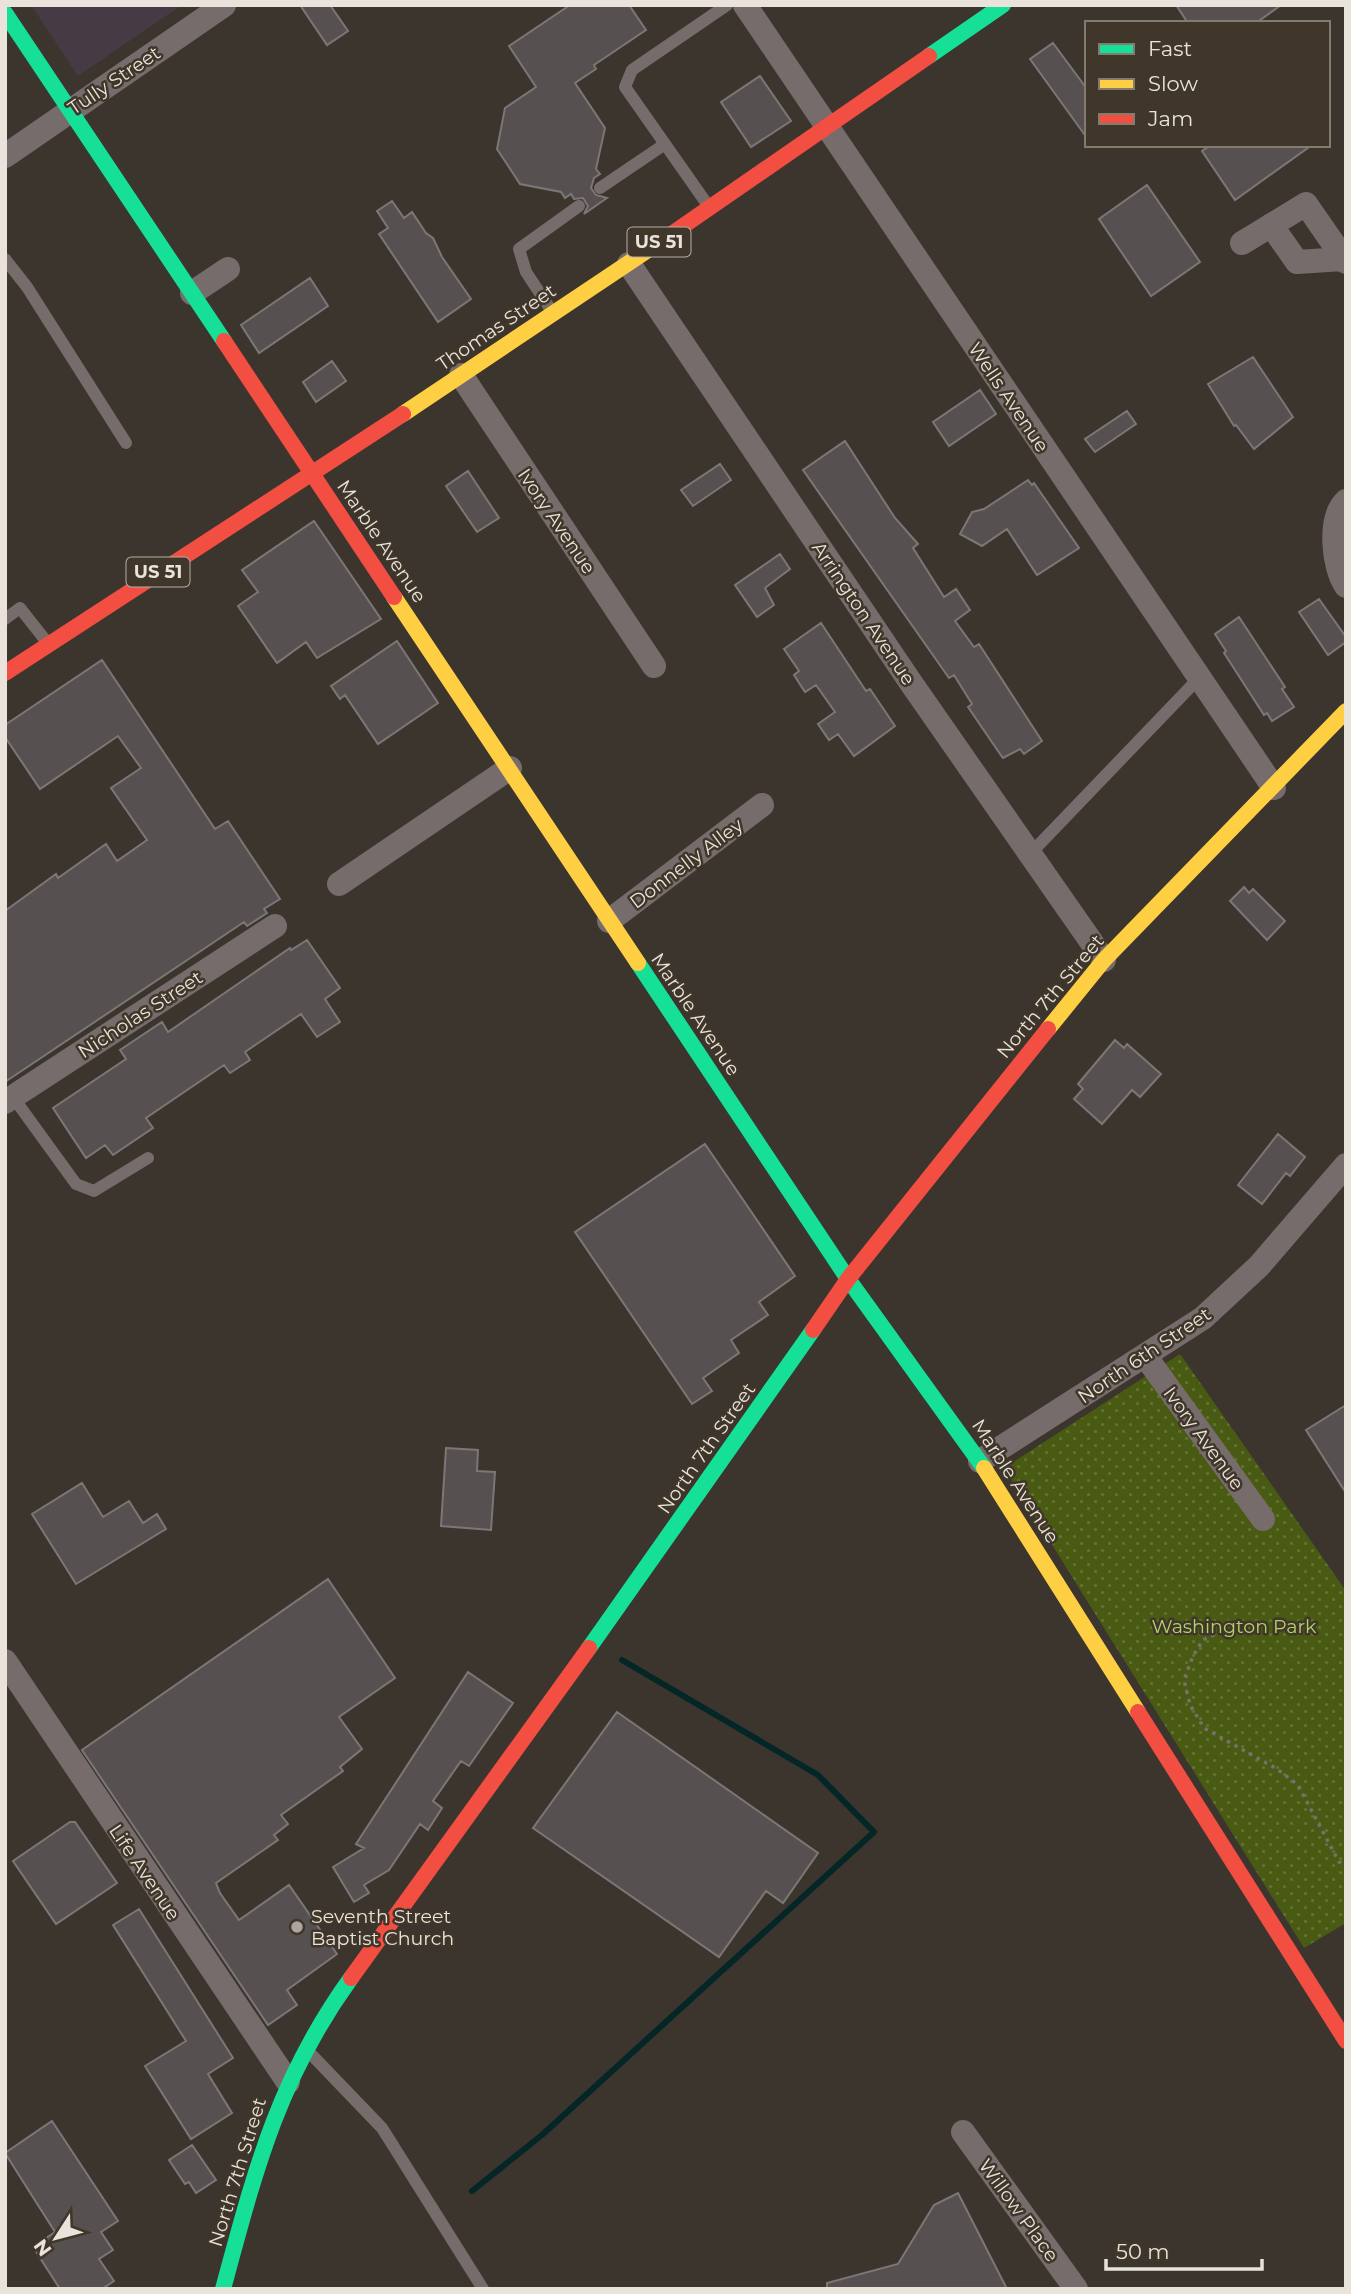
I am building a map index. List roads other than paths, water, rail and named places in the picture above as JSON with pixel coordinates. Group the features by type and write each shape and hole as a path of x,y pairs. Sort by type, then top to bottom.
{"street":[{"name":"Tully Street","path":"5,156 224,5"},
{"name":"Wells Avenue","path":"745,5 1273,788"},
{"name":"Thomas Street","path":"5,673 312,475 629,264 826,125 1003,5"},
{"name":"Marble Avenue","path":"5,13 848,1279 980,1461 1346,2041"},
{"path":"1242,243 1306,204 1345,261"},
{"path":"1271,225 1297,262 1345,261"},
{"name":"Arrington Avenue","path":"629,264 1104,960"},
{"path":"192,293 228,268"},
{"name":"Ivory Avenue","path":"461,375 654,666"},
{"path":"1346,501 1340,506 1333,533 1342,560 1341,578 1346,586"},
{"name":"North 7th Street","path":"223,2289 256,2166 288,2082 321,2020 707,1484 848,1279 1104,960 1346,711"},
{"path":"339,884 510,768"},
{"name":"Donnelly Alley","path":"609,921 762,805"},
{"name":"Nicholas Street","path":"9,1099 275,926"},
{"name":"North 6th Street","path":"980,1461 1203,1318 1259,1266 1346,1165"},
{"name":"Ivory Avenue","path":"1146,1357 1263,1519"},
{"name":"Life Avenue","path":"5,1661 288,2082"},
{"name":"Willow Place","path":"963,2132 1076,2289"}],"lane":[{"path":"709,207 625,87 626,78 632,70 727,5"},
{"path":"600,188 665,144"},
{"path":"554,314 526,272 519,249 579,206"},
{"path":"5,259 27,287 125,443"},
{"path":"5,619 20,608 48,644"},
{"path":"1030,854 1199,678"},
{"path":"9,1099 76,1184 94,1191 148,1158"},
{"path":"306,2049 382,2128 483,2289"}],"waterway":[{"path":"472,2191 542,2135 874,1832 818,1775 622,1660"}],"place":[{"name":"Seventh Street Baptist Church","path":"297,1927"}],"park label":[{"name":"Washington Park","path":"1234,1626"}]}
